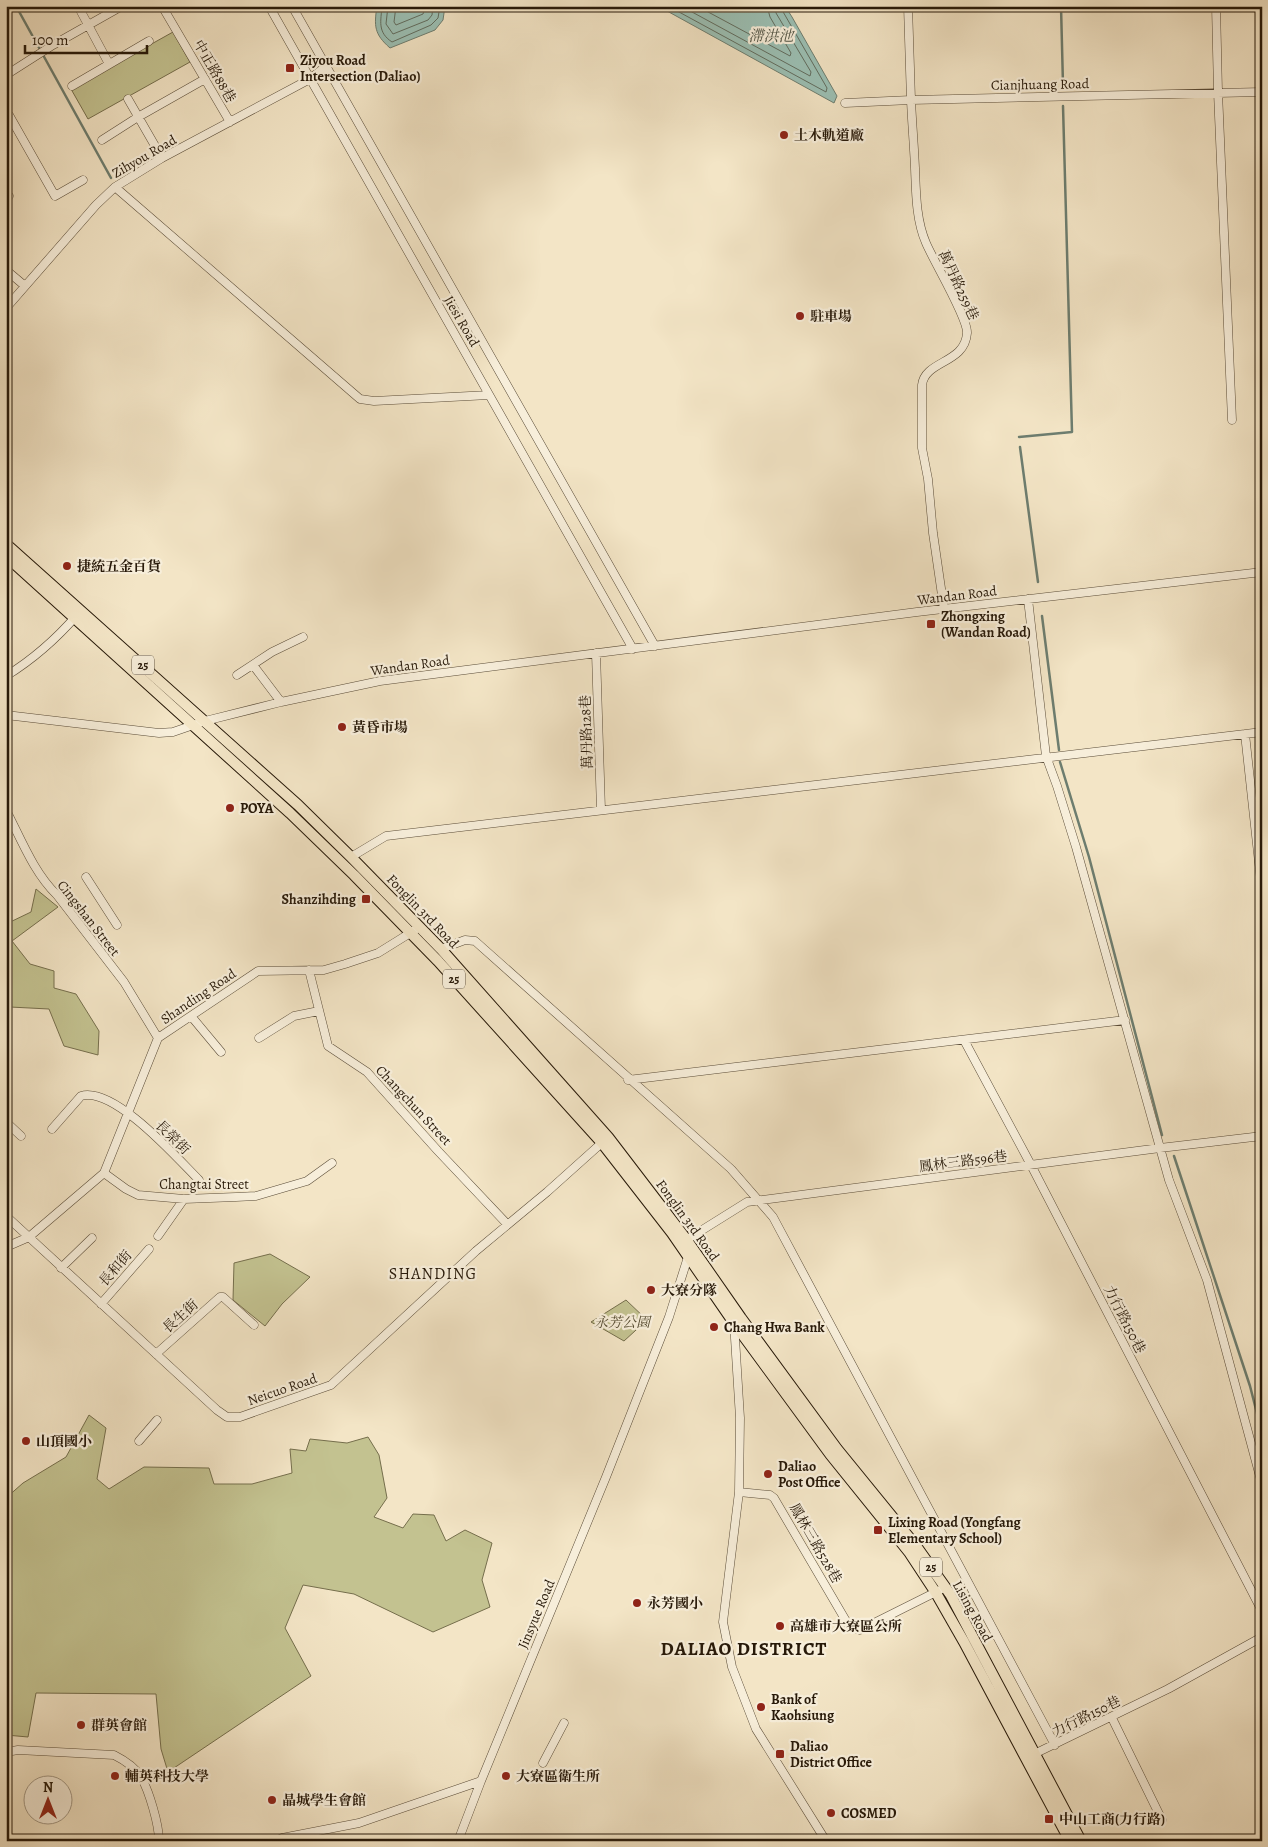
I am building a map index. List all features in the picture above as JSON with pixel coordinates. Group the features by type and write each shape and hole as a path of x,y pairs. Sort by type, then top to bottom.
{"main road":[{"name":"25","path":"6,544 78,613"},
{"name":"25","path":"6,556 78,613"},
{"name":"Fonglin 3rd Road","path":"78,613 205,721 298,805 351,857 605,1140"},
{"name":"Fonglin 3rd Road","path":"78,613 193,726 415,929 441,949 605,1140 692,1254"},
{"name":"25","path":"692,1254 737,1320"},
{"name":"Lising Road","path":"737,1320 830,1454 941,1590 1030,1756 1081,1841"},
{"name":"Lising Road","path":"1030,1756 1070,1841"}],"street":[{"path":"78,6 109,64"},
{"path":"6,75 122,6"},
{"name":"中正路88巷","path":"162,6 230,122"},
{"name":"Jiesi Road","path":"269,6 633,649"},
{"name":"Jiesi Road","path":"292,6 655,646"},
{"path":"908,6 911,100"},
{"path":"1216,6 1232,420"},
{"path":"72,86 149,41"},
{"name":"Zihyou Road","path":"6,308 96,205 115,187 162,158 310,79 326,66"},
{"path":"102,140 205,78"},
{"name":"Cianjhuang Road","path":"845,103 1262,92"},
{"path":"128,99 162,158"},
{"name":"萬丹路259巷","path":"911,100 917,208 925,242 955,300 967,331 961,350 928,372 923,377 922,385 922,448 928,479 933,533 944,609"},
{"path":"9,115 53,194 57,195 83,180"},
{"path":"115,187 360,399 374,401 489,395"},
{"path":"6,270 25,286"},
{"name":"Wandan Road","path":"6,715 158,733 173,732 205,721 281,702 380,681 944,609 1262,572"},
{"path":"1028,599 1046,756 1076,847 1126,1020 1169,1180 1207,1280 1262,1484"},
{"path":"6,676 59,634 78,613"},
{"path":"237,675 272,652 303,637"},
{"name":"萬丹路128巷","path":"596,653 601,810"},
{"path":"253,665 281,702"},
{"path":"351,857 386,836 1046,756 1262,732"},
{"path":"1245,734 1262,890"},
{"name":"Cingshan Street","path":"6,810 36,868 49,888 57,895 124,982 158,1038"},
{"path":"86,877 117,926"},
{"name":"Shanding Road","path":"6,1247 29,1237 104,1173 158,1038 258,971 331,968 378,952 415,929"},
{"path":"441,949 465,940 475,941 628,1080 731,1170 773,1217 1055,1745"},
{"name":"Changchun Street","path":"309,970 328,1046 367,1072 507,1224"},
{"path":"259,1038 294,1016 319,1011"},
{"path":"192,1016 221,1052"},
{"path":"628,1080 1126,1020"},
{"name":"力行路150巷","path":"964,1040 1262,1610"},
{"name":"長榮街","path":"52,1129 81,1096 93,1095 105,1099 128,1112 199,1180"},
{"path":"6,1122 21,1136"},
{"name":"鳳林三路596巷","path":"683,1242 747,1202 1262,1136"},
{"name":"Neicuo Road","path":"6,1216 217,1410 227,1417 240,1417 324,1388 341,1376 404,1316 605,1140"},
{"name":"Changtai Street","path":"104,1173 138,1195 184,1199 256,1196 307,1181 332,1163"},
{"path":"158,1236 184,1199"},
{"path":"61,1268 92,1238"},
{"name":"長和街","path":"100,1304 149,1249"},
{"name":"Jinsyue Road","path":"458,1841 480,1781 606,1477 692,1254"},
{"name":"長生街","path":"156,1354 220,1297 223,1297 254,1325"},
{"path":"737,1320 740,1418 739,1492 723,1622 732,1667 756,1729 826,1841"},
{"path":"139,1440 157,1420"},
{"name":"鳳林三路528巷","path":"739,1492 770,1495 774,1498 849,1626 855,1630 860,1630 941,1590"},
{"name":"力行路150巷","path":"1030,1756 1112,1718 1262,1637"},
{"path":"1112,1718 1162,1820"},
{"path":"543,1763 564,1723"},
{"path":"6,1752 18,1750 114,1755 125,1760 140,1776 155,1815 159,1841"},
{"path":"276,1841 282,1838 359,1823 480,1781"}],"green space":[{"path":"173,32 190,62 88,119 71,89"},
{"path":"36,889 58,907 12,941 30,964 54,971 54,988 76,994 99,1031 98,1055 64,1046 49,1009 10,1007 6,1011 6,924 31,912"},
{"path":"270,1254 310,1277 282,1304 265,1326 233,1300 234,1263"},
{"name":"永芳公園","path":"626,1300 647,1320 624,1341 591,1322"},
{"path":"89,1415 106,1428 97,1479 109,1489 144,1467 209,1468 214,1484 252,1484 292,1473 290,1449 306,1451 310,1439 347,1443 368,1437 379,1455 387,1498 374,1517 403,1528 413,1514 434,1515 446,1541 465,1530 492,1543 482,1580 490,1607 433,1632 354,1594 303,1585 285,1628 311,1676 168,1772 161,1749 156,1694 36,1693 28,1737 6,1735 6,1498 23,1483 66,1457"}],"water":[{"path":"377,6 445,6 443,20 435,30 390,48 376,29"},
{"name":"滯洪池","path":"658,6 785,6 837,96 834,103"}],"waterway":[{"path":"16,6 111,178"},
{"path":"1061,6 1063,85"},
{"path":"1019,437 1072,432 1063,106"},
{"path":"1020,447 1038,582"},
{"path":"1042,616 1059,750"},
{"path":"1060,762 1089,857 1162,1135"},
{"path":"1174,1156 1250,1386 1262,1433"}],"place":[{"name":"Ziyou Road Intersection (Daliao)","path":"290,68"},
{"name":"土木軌道廠","path":"784,135"},
{"name":"駐車場","path":"800,316"},
{"name":"捷統五金百貨","path":"67,566"},
{"name":"Zhongxing (Wandan Road)","path":"931,624"},
{"name":"黃昏市場","path":"342,727"},
{"name":"POYA","path":"230,808"},
{"name":"Shanzihding","path":"366,899"},
{"name":"大寮分隊","path":"651,1290"},
{"name":"Chang Hwa Bank","path":"714,1327"},
{"name":"山頂國小","path":"26,1441"},
{"name":"Daliao Post Office","path":"768,1474"},
{"name":"Lixing Road (Yongfang Elementary School)","path":"878,1530"},
{"name":"永芳國小","path":"637,1603"},
{"name":"高雄市大寮區公所","path":"780,1626"},
{"name":"Bank of Kaohsiung","path":"761,1707"},
{"name":"群英會館","path":"81,1725"},
{"name":"Daliao District Office","path":"780,1754"},
{"name":"輔英科技大學","path":"115,1776"},
{"name":"大寮區衛生所","path":"506,1776"},
{"name":"晶城學生會館","path":"272,1800"},
{"name":"COSMED","path":"831,1813"},
{"name":"中山工商(力行路)","path":"1049,1819"}],"district":[{"name":"SHANDING","path":"433,1273"},
{"name":"DALIAO DISTRICT","path":"744,1648"}]}
